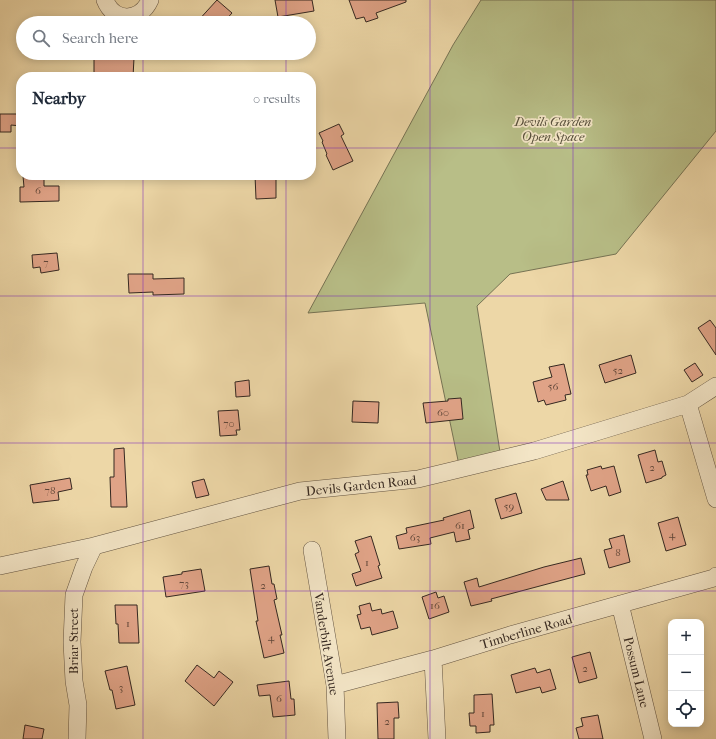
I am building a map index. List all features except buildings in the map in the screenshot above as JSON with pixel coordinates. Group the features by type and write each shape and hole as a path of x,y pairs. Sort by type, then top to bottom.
{"street":[{"path":"105,0 109,9 121,16"},
{"path":"134,16 140,13 150,0"},
{"name":"Devils Garden Road","path":"0,566 94,546 300,491 418,479 534,451 688,404 716,386"},
{"path":"688,404 716,499"},
{"name":"Briar Street","path":"77,739 78,705 74,681 72,642 74,595 84,567 94,546"},
{"name":"Vanderbilt Avenue","path":"312,550 335,685 337,739"},
{"name":"Timberline Road","path":"335,685 433,659 510,635 714,578 716,576"},
{"name":"Possum Lane","path":"620,604 653,739"},
{"path":"433,659 437,739"}],"green space":[{"name":"Devils Garden Open Space","path":"481,0 716,0 716,131 616,254 510,274 477,306 500,452 459,465 425,303 308,313 453,45"}]}
